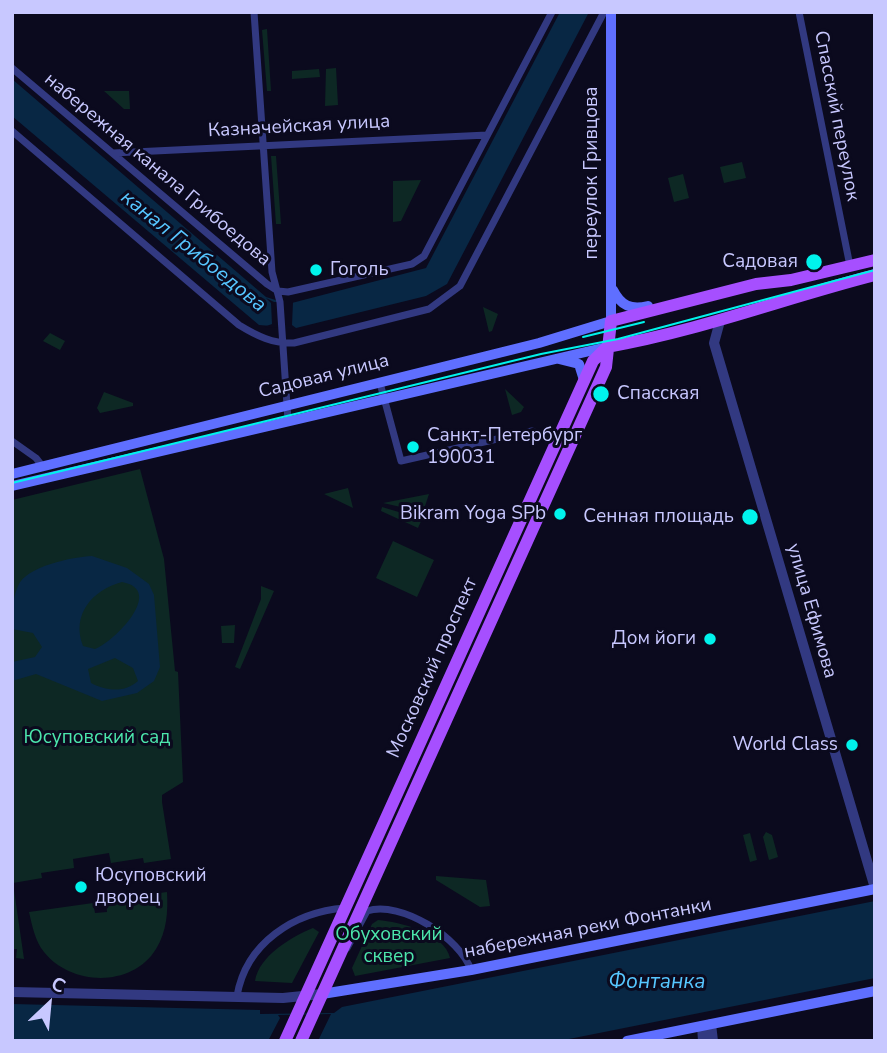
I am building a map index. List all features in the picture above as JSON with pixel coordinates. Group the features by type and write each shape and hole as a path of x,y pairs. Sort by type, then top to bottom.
{"main road":[{"name":"переулок Гривцова","path":"609,334 612,288 611,12"},
{"path":"612,288 619,301 627,307 667,306 756,284 791,280 875,260"},
{"name":"Садовая улица","path":"12,486 44,472 286,406 539,343 609,334 692,328 875,275"},
{"name":"Садовая улица","path":"609,334 644,311 667,306"},
{"path":"549,359 609,334"},
{"name":"Московский проспект","path":"285,1041 584,380 609,334"},
{"name":"Московский проспект","path":"301,1041 606,367 609,334"},
{"path":"549,359 574,362 582,368 584,380"},
{"name":"Садовая улица","path":"12,474 44,472 288,420 549,359"},
{"name":"набережная реки Фонтанки","path":"322,994 471,970 875,889"},
{"path":"627,1041 875,991"}],"street":[{"path":"254,12 273,280 280,302 288,420"},
{"name":"набережная канала Грибоедова","path":"12,68 278,291 288,292 418,260 424,256 552,12"},
{"path":"12,131 239,325 282,344 429,309 460,286 604,12"},
{"name":"Спасский переулок","path":"799,12 850,266"},
{"name":"Казначейская улица","path":"113,153 487,135"},
{"path":"692,328 703,332 714,343 720,321"},
{"name":"улица Ефимова","path":"714,343 875,889"},
{"path":"380,383 401,461 532,430 557,440"},
{"path":"12,441 36,458 44,472"},
{"path":"237,996 247,966 276,933 300,918 325,910 346,908"},
{"path":"336,963 353,941 367,911 375,909 400,914 433,928 456,946 471,970"},
{"name":"набережная реки Фонтанки","path":"12,992 237,996 322,994"},
{"path":"703,1041 707,1025"},
{"path":"707,1025 713,1041"}],"green space":[{"path":"267,29 271,91 267,91 262,30"},
{"path":"336,68 338,105 325,106 326,69"},
{"path":"319,69 320,77 292,79 292,71"},
{"path":"104,91 129,91 130,109 124,109"},
{"path":"271,156 276,156 281,224 276,224"},
{"path":"742,162 746,178 724,183 720,167"},
{"path":"683,174 689,198 674,202 668,178"},
{"path":"421,180 401,221 393,222 393,181"},
{"path":"483,307 498,314 492,331 489,332"},
{"path":"50,333 65,341 60,350 43,341"},
{"path":"505,389 524,407 521,412 512,415"},
{"path":"104,392 133,403 133,406 100,413 97,408"},
{"name":"Юсуповский сад","path":"140,469 164,559 175,671 178,672 183,782 162,795 171,859 144,863 143,858 111,863 109,853 73,859 74,868 41,873 42,878 13,883 24,959 16,958 17,949 12,949 12,500"},
{"path":"348,488 353,508 324,494"},
{"path":"429,494 423,512 383,503"},
{"path":"382,507 422,519 418,528 381,511"},
{"path":"393,541 434,560 417,597 376,578"},
{"path":"261,586 274,591 240,669 235,667 261,599"},
{"path":"235,625 234,643 222,643 221,626"},
{"path":"766,832 772,835 778,857 769,860 763,837"},
{"path":"750,833 757,860 750,862 743,835"},
{"path":"436,876 486,880 490,906 480,907 436,880"},
{"path":"167,892 166,921 156,949 145,962 132,971 117,976 85,976 56,963 38,943 29,912 93,903 95,913 107,912 106,900"},
{"name":"Обуховский сквер","path":"378,920 420,930 440,942 450,958 355,976 352,968 372,924"},
{"name":"Обуховский сквер","path":"313,928 319,932 292,983 255,981 263,963 277,948"}],"water":[{"name":"канал Грибоедова","path":"560,12 589,12 447,284 426,296 296,328 259,325 12,116 12,79 266,297 288,304 426,268"},
{"path":"92,556 127,568 149,584 154,595 160,667 154,681 137,693 102,701 36,674 12,681 12,662 35,657 42,647 33,633 12,629 13,602 18,586 30,573 40,568","holes":["122,582 134,587 139,595 138,605 132,616 113,637 95,649 83,646 80,624 87,605 102,591","115,658 133,668 138,681 121,689 103,688 91,683 88,669"]},
{"name":"Фонтанка","path":"875,901 875,978 559,1041 12,1041 12,1004 260,1010 260,1014 334,1013 342,1007"}],"pier":[{"path":"266,298 274,302 293,302 292,325 296,328 264,327 272,324 271,303"},
{"path":"331,1014 318,1041 268,1041 280,1018 278,1015"}],"tram line":[{"path":"12,483 541,354 618,339 875,270"},
{"path":"583,337 644,322"}],"place":[{"name":"Садовая","path":"814,262"},
{"name":"Гоголь","path":"316,270"},
{"name":"Спасская","path":"601,394"},
{"name":"Санкт-Петербург 190031","path":"413,447"},
{"name":"Bikram Yoga SPb","path":"560,514"},
{"name":"Сенная площадь","path":"750,517"},
{"name":"Дом йоги","path":"710,639"},
{"name":"World Class","path":"852,745"},
{"name":"Юсуповский дворец","path":"81,887"}]}
